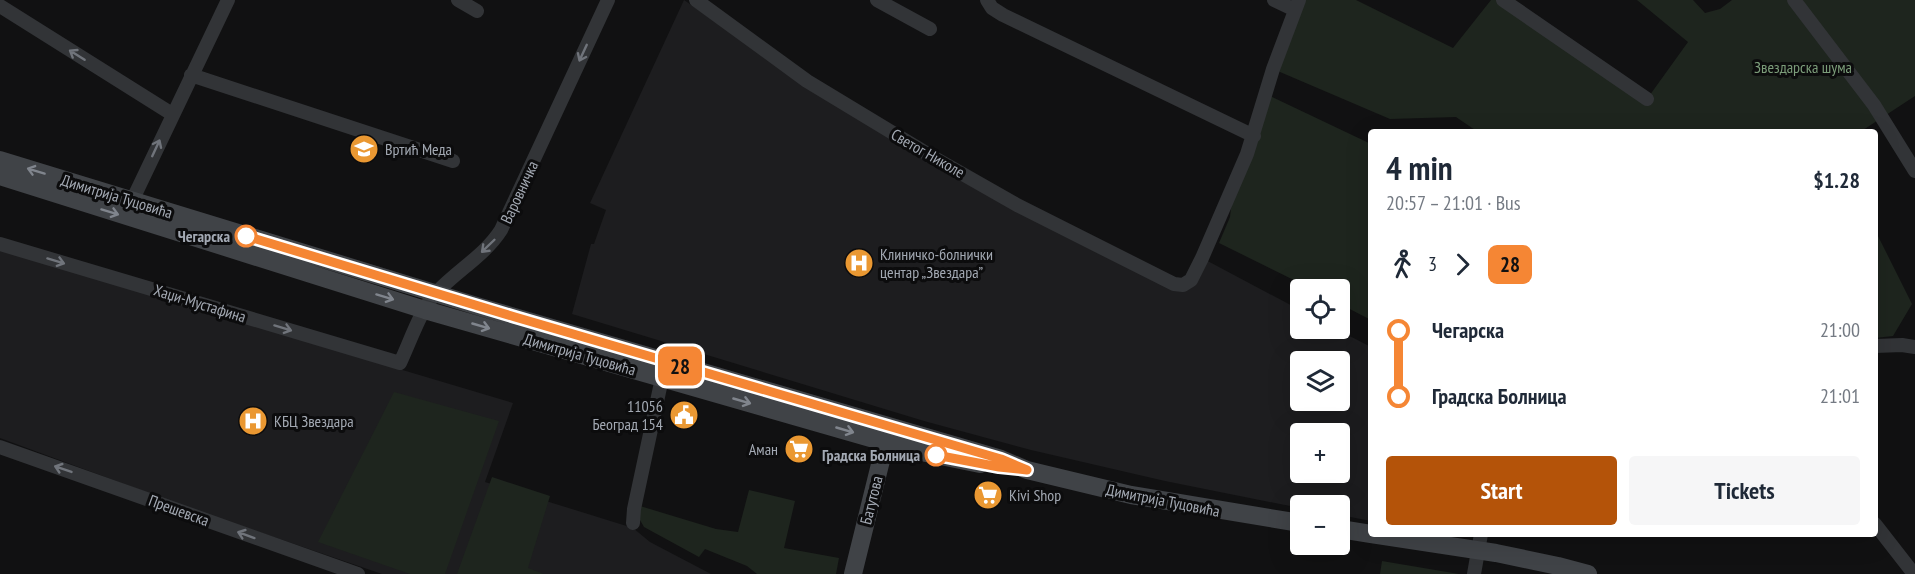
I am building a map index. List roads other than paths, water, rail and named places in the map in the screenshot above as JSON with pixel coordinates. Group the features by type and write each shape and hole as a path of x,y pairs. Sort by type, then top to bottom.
{"main road":[{"name":"Димитрија Туцовића","path":"0,160 887,434"},
{"name":"Димитрија Туцовића","path":"0,176 425,310 662,378 887,434 1001,459 1027,470 1131,495 1290,521"},
{"name":"Батутова","path":"853,574 887,434"},
{"path":"1350,531 1368,534"},
{"path":"1412,537 1479,542 1588,574"}],"street":[{"path":"458,0 477,11"},
{"name":"Варовничка","path":"400,363 435,293 485,249 501,230 608,0"},
{"name":"Светог Николе","path":"696,0 807,81 922,150 1017,205 1174,284 1183,285 1191,280 1254,136"},
{"path":"877,0 930,29"},
{"path":"987,0 992,8 1003,15 1254,136 1273,69 1297,5 1274,0"},
{"path":"1503,0 1647,99"},
{"path":"1794,0 1874,105 1915,171"},
{"path":"132,201 223,2"},
{"path":"0,6 172,114"},
{"path":"191,75 453,161"},
{"name":"Хаџи-Мустафина","path":"0,244 400,363"},
{"path":"1878,346 1915,347"},
{"path":"633,523 662,378"},
{"name":"Прешевска","path":"0,447 358,574"},
{"path":"1878,528 1914,574"},
{"path":"1474,574 1479,542"}],"place":[{"name":"Вртић Меда","path":"364,149"},
{"name":"Чегарска","path":"246,236"},
{"name":"Клиничко-болнички центар „Звездара”","path":"859,263"},
{"name":"11056 Београд 154","path":"684,415"},
{"name":"КБЦ Звездара","path":"253,421"},
{"name":"Аман","path":"799,449"},
{"name":"Градска Болница","path":"936,455"},
{"name":"Kivi Shop","path":"988,495"}],"park label":[{"name":"Звездарска шума","path":"1803,67"}]}
